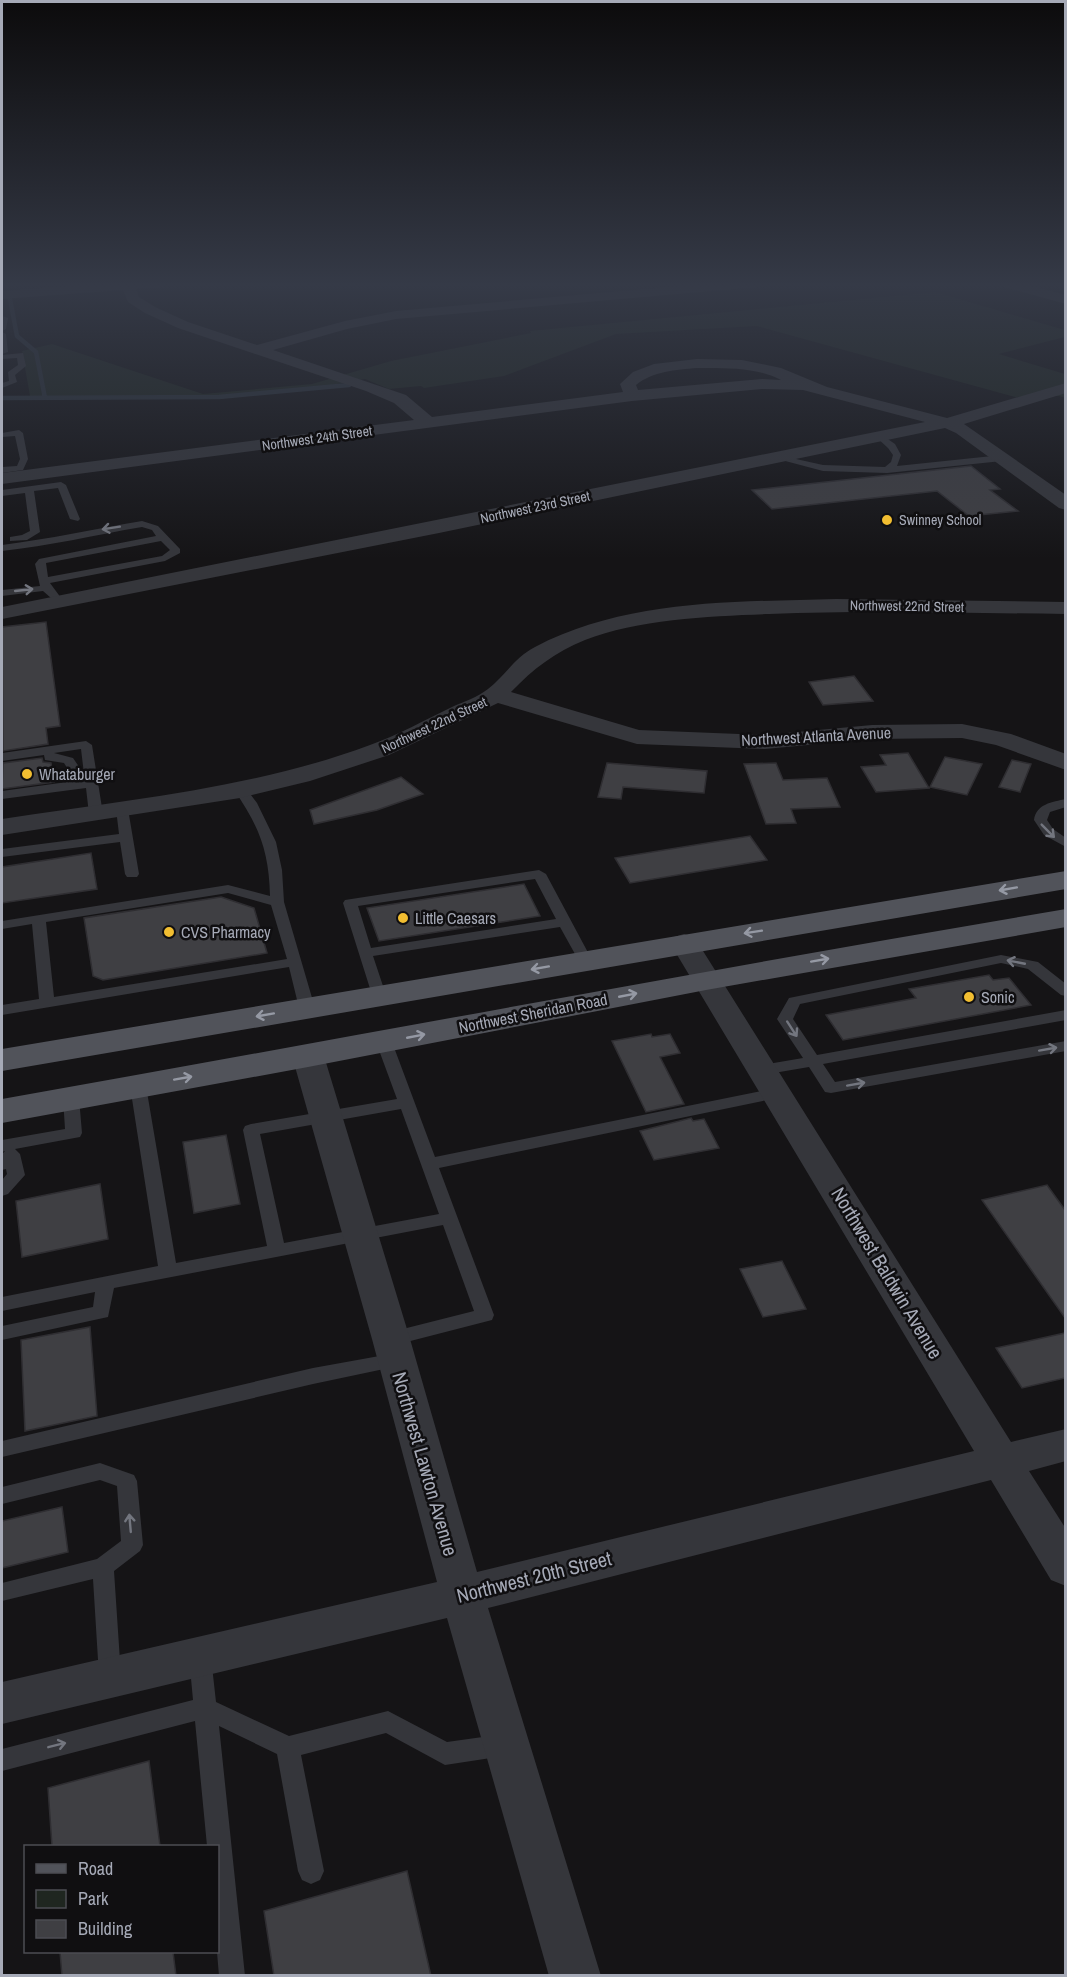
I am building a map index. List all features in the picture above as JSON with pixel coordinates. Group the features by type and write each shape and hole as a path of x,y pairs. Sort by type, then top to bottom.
{"main road":[{"path":"2,1060 1065,879"},
{"name":"Northwest Sheridan Road","path":"2,1111 384,1042 706,980 1065,919"}],"street":[{"path":"333,375 400,399 429,423"},
{"name":"Northwest 24th Street","path":"632,396 628,384 632,378 640,375"},
{"name":"Northwest 24th Street","path":"784,375 803,385 962,429 1031,477 1065,504"},
{"name":"Northwest 24th Street","path":"16,476 632,396 762,384 803,385"},
{"name":"Northwest 23rd Street","path":"2,613 49,590 151,584 947,423 1065,387"},
{"path":"1031,477 1056,477"},
{"name":"Northwest 22nd Street","path":"2,827 240,790 301,776 380,750 496,695 522,667 540,653 577,635 621,622 716,609 836,604 1065,608"},
{"name":"Northwest Atlanta Avenue","path":"496,695 637,737 765,742 872,732 962,731 1002,739 1065,763"},
{"name":"Northwest Baldwin Avenue","path":"684,943 1065,1567"},
{"name":"Northwest Lawton Avenue","path":"308,1056 358,1236 394,1350 462,1595 575,1976"},
{"name":"Northwest 20th Street","path":"2,1703 462,1595 1065,1445"}],"lane":[{"path":"2,386 13,382 11,375"},
{"path":"2,493 16,476 20,439 19,433 4,438"},
{"path":"879,436 892,446 897,455 895,463 887,470"},
{"path":"778,458 823,468 887,470 1002,458"},
{"path":"2,540 24,538 35,532 9,461"},
{"path":"16,476 61,486 75,519"},
{"path":"2,548 46,543 67,536 142,524 155,528 176,551 173,555 134,564 49,590 2,593"},
{"path":"49,590 40,564 44,561 164,537"},
{"path":"134,564 151,584"},
{"path":"2,757 86,745 96,814"},
{"path":"2,762 37,757 68,758 76,765 79,777 71,786"},
{"path":"2,795 92,783"},
{"path":"240,790 257,810 274,853 277,902 307,1008"},
{"path":"1065,803 1048,807 1039,819 1047,833 1065,843"},
{"path":"122,809 132,874"},
{"path":"2,854 126,837"},
{"path":"378,995 350,903 539,874 585,960"},
{"path":"2,925 228,889 277,902"},
{"path":"39,919 47,1002"},
{"path":"365,953 564,922"},
{"path":"1065,991 1033,965 1001,959 794,1001 785,1019 831,1088 1065,1046"},
{"path":"2,1010 295,963"},
{"path":"429,1164 769,1082 812,1061 1065,1015"},
{"path":"2,1449 312,1376 394,1350 485,1315 384,1042"},
{"path":"138,1086 168,1271"},
{"path":"2,1190 16,1175 4,1155 29,1140 74,1133 71,1098"},
{"path":"277,1251 251,1130 407,1103"},
{"path":"2,1304 449,1218"},
{"path":"2,1333 101,1312 106,1283"},
{"path":"2,1495 100,1471 127,1481 132,1545 103,1567 2,1592"},
{"path":"103,1567 110,1678"},
{"path":"200,1657 219,1845"},
{"path":"2,1760 205,1708 288,1747 388,1722 445,1754 507,1745"},
{"path":"288,1747 311,1871"},
{"path":"219,1847 232,1976"}],"green space":[{"path":"26,375 146,375 203,394 312,384 342,375 506,375 424,388 421,386 389,389 365,379 303,390 200,398 30,396"},
{"path":"936,375 1065,375 1066,398 1059,396 1015,397"}],"building":[{"path":"971,466 1000,489 990,490 1018,511 969,516 937,491 772,509 752,490"},
{"path":"46,622 60,726 46,728 48,744 3,751 2,627"},
{"path":"854,676 873,701 823,705 809,682"},
{"path":"908,753 929,788 876,792 861,767 886,765 880,755"},
{"path":"945,757 982,764 967,795 930,787"},
{"name":"Whataburger","path":"42,758 43,762 51,763 54,782 2,789 3,763"},
{"path":"1012,760 1031,764 1020,792 999,787"},
{"path":"607,763 707,771 704,793 623,787 621,799 598,797"},
{"path":"776,763 783,780 827,778 840,807 791,809 796,823 766,824 744,764"},
{"path":"401,777 423,794 377,810 314,824 310,810"},
{"path":"750,836 767,860 630,883 615,858"},
{"path":"91,853 97,889 2,903 2,867"},
{"path":"524,884 540,916 379,941 367,908"},
{"path":"221,897 254,908 267,953 103,980 93,976 84,918"},
{"path":"989,975 993,980 1009,978 1031,1005 843,1040 826,1015 916,998 909,989"},
{"path":"651,1034 652,1037 670,1034 680,1053 660,1057 684,1104 646,1112 612,1041"},
{"path":"691,1118 693,1121 704,1119 719,1148 654,1160 640,1131"},
{"path":"226,1135 240,1204 194,1213 183,1142"},
{"path":"100,1184 108,1239 22,1257 16,1201"},
{"path":"1047,1185 1065,1210 1065,1318 982,1200"},
{"path":"782,1261 806,1309 763,1317 740,1269"},
{"path":"90,1327 97,1416 25,1431 21,1340"},
{"path":"1065,1333 1065,1378 1022,1388 996,1348"},
{"path":"62,1507 68,1552 2,1568 2,1521"},
{"path":"149,1761 160,1845 52,1845 48,1788"},
{"path":"407,1871 431,1976 274,1976 264,1911"},
{"path":"60,1953 173,1953 176,1976 62,1976"}],"waterway":[{"path":"41,375 45,398"},
{"path":"45,398 219,397 349,385"},
{"path":"2,398 45,398"}],"place":[{"name":"Swinney School","path":"887,520"},
{"name":"Whataburger","path":"27,774"},
{"name":"Little Caesars","path":"403,918"},
{"name":"CVS Pharmacy","path":"169,932"},
{"name":"Sonic","path":"969,997"}]}
